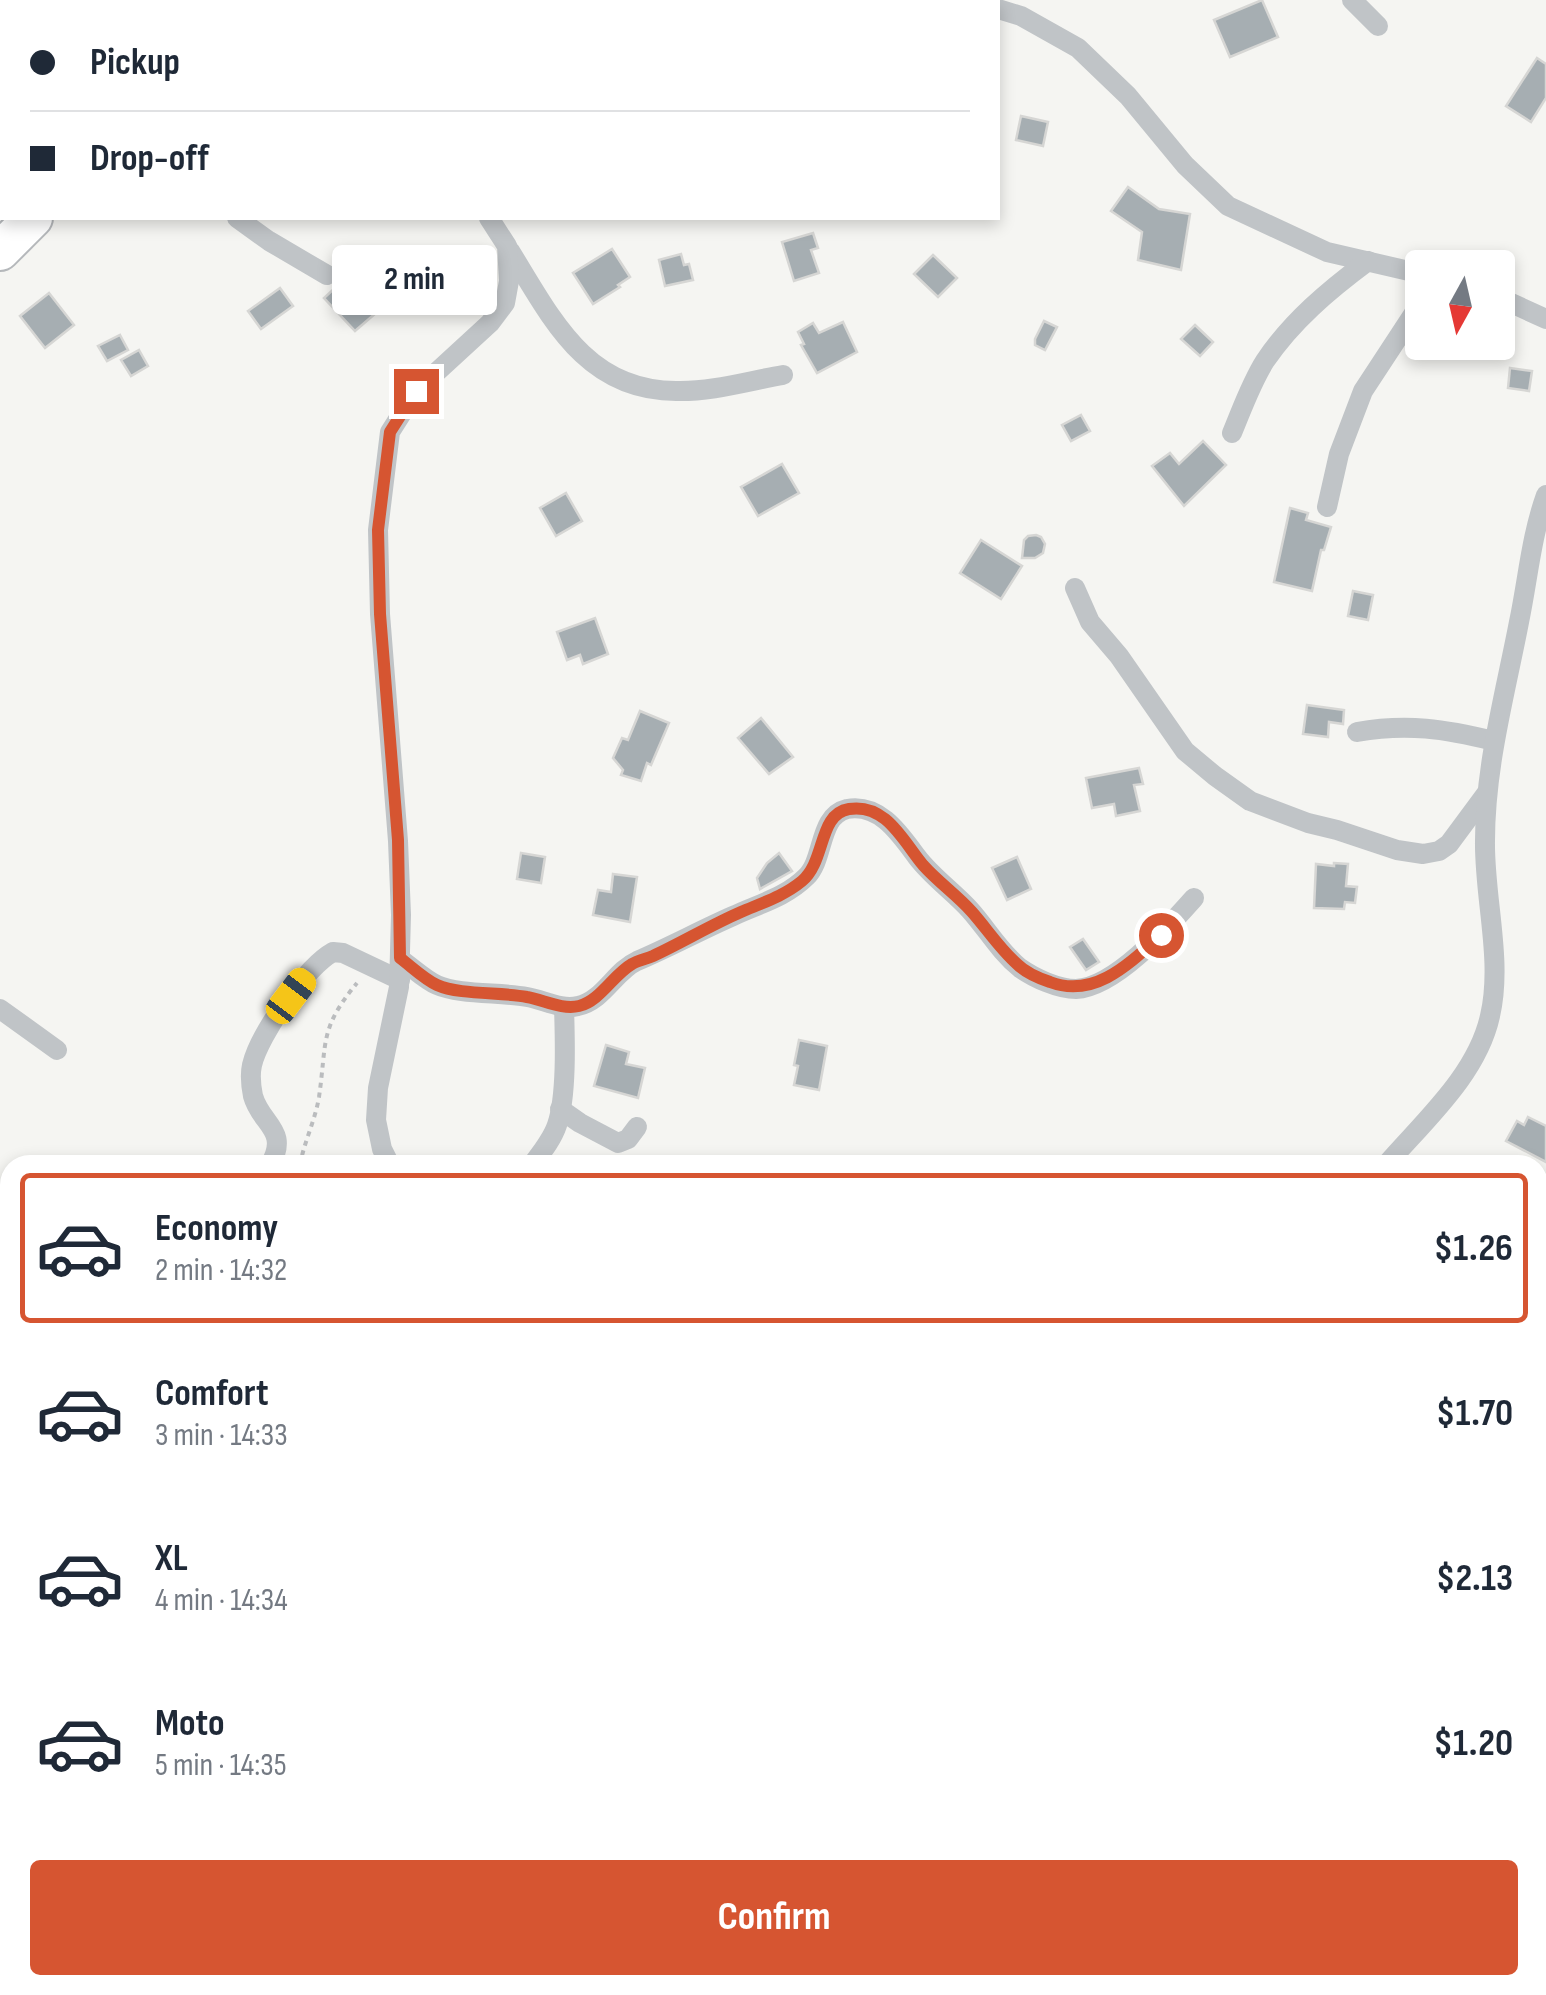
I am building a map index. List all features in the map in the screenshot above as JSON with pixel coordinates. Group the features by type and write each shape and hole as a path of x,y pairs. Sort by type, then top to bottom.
{"highway":[{"path":"0,251 31,220"}],"street":[{"path":"1352,0 1378,26"},
{"path":"1000,11 1021,16 1078,48 1128,96 1185,165 1228,206 1327,252 1405,270"},
{"path":"240,220 327,275"},
{"path":"490,220 560,330 587,360 616,379 650,390 679,392 782,374"},
{"path":"385,1155 376,1120 378,1088 400,969 398,840 378,547 390,432 416,391 490,324 505,302 509,281 507,246"},
{"path":"1232,433 1265,361 1324,294 1368,261"},
{"path":"1515,305 1546,320"},
{"path":"1327,507 1339,454 1363,391 1405,327"},
{"path":"1395,1155 1454,1087 1475,1054 1490,1018 1495,982 1484,847 1488,792 1530,548 1546,495"},
{"path":"1075,588 1090,622 1119,656 1184,750 1250,801 1370,842 1423,854 1449,844 1488,792"},
{"path":"1357,732 1423,727 1494,742"},
{"path":"275,1155 276,1132 257,1106 252,1064 282,1009 306,977 333,952 370,967 400,969 438,986 527,997 564,1007 589,1003 636,961 790,890 814,870 825,830 836,813 849,809 870,810 887,820 924,866 971,910 1020,968 1056,985 1076,989 1116,972 1161,935 1194,898"},
{"path":"538,1155 556,1128 560,1110 564,1007"},
{"path":"0,1009 57,1050"},
{"path":"560,1110 618,1142 628,1139 637,1127"}],"path":[{"path":"303,1155 318,1100 326,1031 342,1000 370,967"}],"building":[{"path":"1262,0 1278,37 1230,57 1214,20"},
{"path":"1537,58 1546,64 1546,98 1531,122 1506,106"},
{"path":"1021,116 1048,122 1043,146 1016,140"},
{"path":"1128,187 1159,209 1190,214 1181,270 1138,260 1142,232 1111,211"},
{"path":"813,233 818,248 811,250 819,273 794,281 782,242"},
{"path":"612,249 630,277 593,304 573,273"},
{"path":"681,254 684,265 689,264 693,280 665,286 659,260"},
{"path":"933,255 957,278 938,297 914,274"},
{"path":"349,275 369,296 366,299 377,312 355,331 324,298"},
{"path":"280,288 293,306 261,329 248,311"},
{"path":"49,293 74,325 45,348 20,316"},
{"path":"1044,321 1057,327 1045,350 1035,345"},
{"path":"843,322 857,352 817,373 798,332 813,323 819,333"},
{"path":"1195,325 1213,342 1200,356 1181,339"},
{"path":"120,335 128,350 107,361 98,346"},
{"path":"139,350 148,366 131,376 121,360"},
{"path":"1510,368 1532,371 1529,391 1508,388"},
{"path":"1081,415 1090,431 1071,441 1062,425"},
{"path":"1203,441 1226,465 1184,506 1152,466 1170,453 1179,464"},
{"path":"782,464 799,493 758,516 741,487"},
{"path":"566,493 582,521 556,536 540,508"},
{"path":"1290,508 1308,513 1306,520 1331,527 1321,550 1312,591 1274,582"},
{"path":"1036,535 1045,544 1043,553 1035,558 1022,558 1024,540"},
{"path":"981,540 1022,566 1001,599 960,573"},
{"path":"1353,591 1373,595 1368,620 1348,616"},
{"path":"595,618 608,654 583,664 580,655 567,660 557,632"},
{"path":"1307,705 1344,710 1343,724 1329,722 1328,737 1303,734"},
{"path":"640,711 669,723 641,781 621,775 623,770 613,758 622,738 628,740"},
{"path":"761,718 793,757 769,774 738,738"},
{"path":"1139,768 1143,784 1134,785 1140,811 1116,816 1114,804 1092,808 1086,778"},
{"path":"521,853 545,857 541,883 517,879"},
{"path":"779,853 792,871 760,889 757,878"},
{"path":"1017,857 1031,889 1007,900 992,868"},
{"path":"1316,864 1348,864 1346,886 1357,887 1355,903 1345,902 1344,909 1314,908"},
{"path":"613,874 637,877 630,922 593,915 598,890 611,892"},
{"path":"1083,939 1099,962 1086,970 1070,947"},
{"path":"799,1040 827,1046 819,1090 794,1085"},
{"path":"606,1045 629,1052 626,1064 645,1068 638,1098 594,1086"},
{"path":"1528,1117 1546,1126 1546,1155 1533,1155 1506,1141 1517,1121 1524,1125"}],"route":[{"path":"416,391 390,432 378,530 380,614 398,840 400,958 438,986 527,997 564,1007 589,1003 636,961 779,897 802,881 814,870 830,822 836,813 849,809 870,810 887,820 924,866 971,910 1020,968 1036,978 1076,989 1093,984 1136,958 1161,935"}]}
